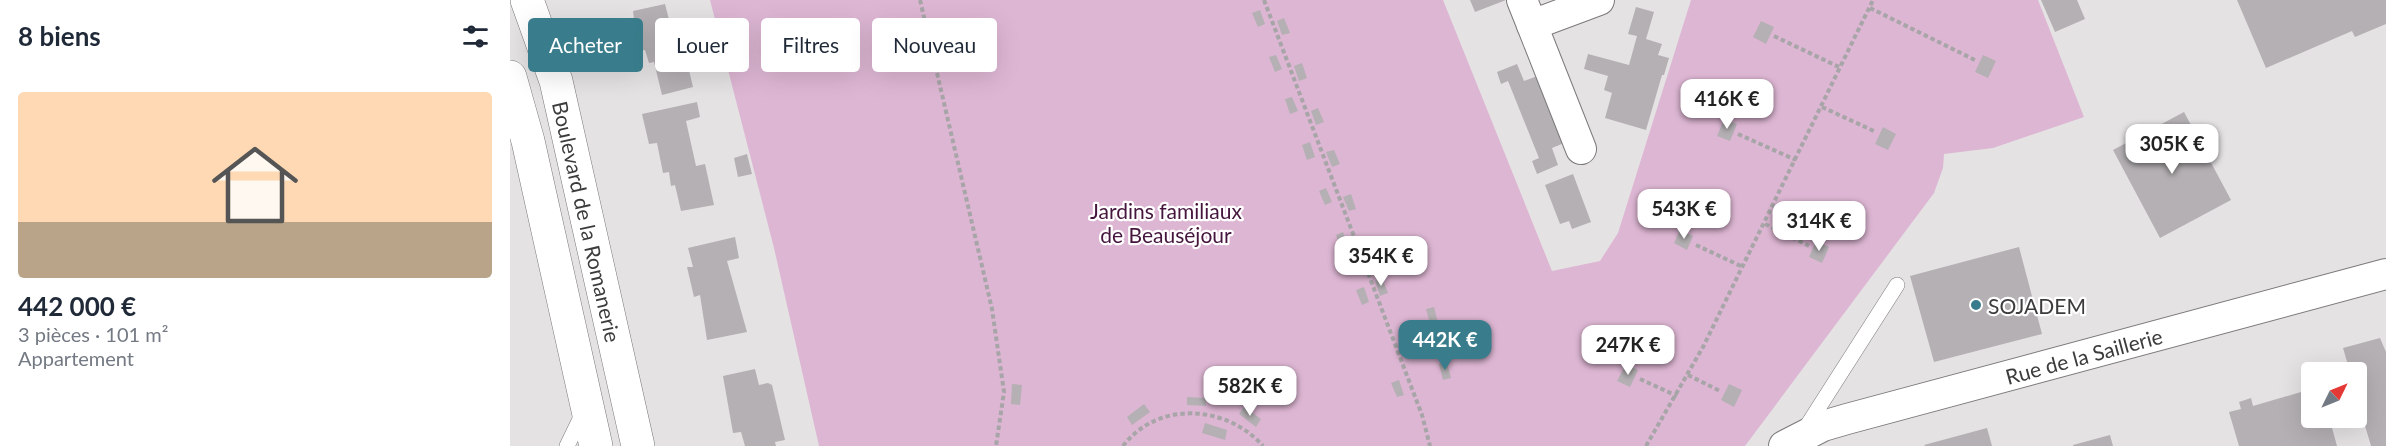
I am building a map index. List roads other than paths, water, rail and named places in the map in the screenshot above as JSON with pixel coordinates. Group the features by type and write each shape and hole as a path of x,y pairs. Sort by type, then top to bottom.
{"street":[{"name":"Boulevard de la Romanerie","path":"527,0 556,81 638,446"},
{"path":"1581,149 1527,13 1599,0"},
{"name":"Boulevard de la Romanerie","path":"510,77 528,141 596,446"},
{"name":"Rue de la Saillerie","path":"1792,441 1847,419 2386,274"}],"lane":[{"path":"1792,441 1896,285"},
{"path":"567,446 587,406"}],"place":[{"name":"SOJADEM","path":"1976,305"}],"park label":[{"name":"Jardins familiaux de Beauséjour","path":"1166,222"}]}
